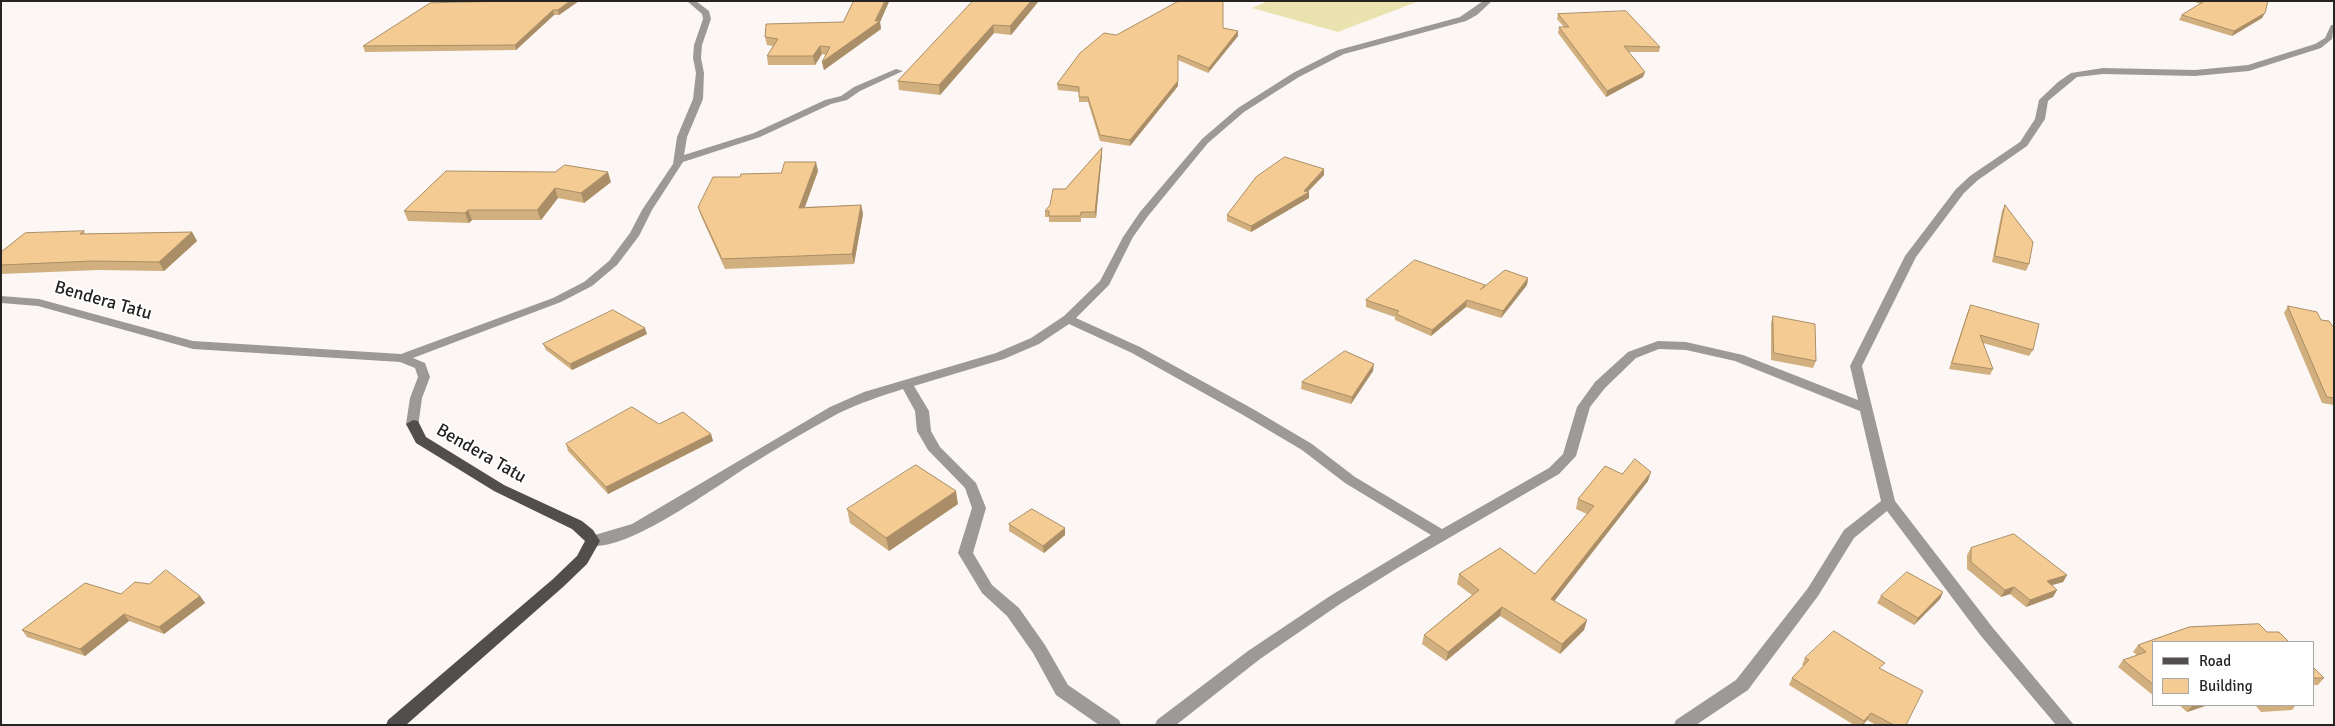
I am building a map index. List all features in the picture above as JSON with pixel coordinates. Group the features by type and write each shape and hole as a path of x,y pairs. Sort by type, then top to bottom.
{"main road":[{"name":"Bendera Tatu","path":"413,424 421,440 499,488 577,525 593,541"},
{"path":"394,725 558,583 582,560 593,541"}],"street":[{"path":"402,358 557,300 588,284 612,263 635,234 646,210 679,160 682,137 698,98 700,73 697,58 698,45 707,19 706,13 691,1"},
{"path":"593,541 619,535 654,518 743,463 835,410 870,395 1000,356 1035,341 1068,319 1105,283 1128,237 1164,189 1205,141 1241,110 1296,76 1341,52 1463,18 1474,14 1488,1"},
{"path":"2066,725 1987,632 1888,502 1856,366 1912,256 1960,191 1974,178 2024,144 2040,119 2044,100 2061,84 2074,75 2103,71 2195,73 2248,68 2318,46 2328,38 2334,27"},
{"path":"679,160 757,135 899,71"},
{"name":"Bendera Tatu","path":"1,299 39,303 193,345 402,358 421,366 424,377 416,398 413,424"},
{"path":"1068,319 1136,350 1248,412 1306,447 1350,480 1443,536"},
{"path":"1163,725 1254,655 1387,568 1554,471 1569,456 1584,407 1600,384 1632,355 1658,345 1686,346 1739,358 1865,408"},
{"path":"907,384 922,411 924,431 935,450 971,486 978,508 965,553 987,589 1013,612 1040,648 1062,690 1113,725"},
{"path":"1682,725 1742,685 1813,592 1849,534 1888,502"}],"shaded area":[{"path":"1268,1 1419,1 1338,32 1252,8"}],"building":[{"path":"570,1 558,10 553,10 515,45 363,46 430,3"},
{"path":"854,1 885,1 875,21 880,21 822,62 830,47 820,46 813,56 767,56 778,39 765,37 766,24 843,22"},
{"path":"973,1 1031,1 1010,26 993,25 939,85 898,81"},
{"path":"1179,1 1223,1 1223,28 1238,31 1209,68 1178,55 1178,81 1130,140 1100,135 1088,97 1079,97 1079,87 1057,84 1080,53 1104,33 1116,35"},
{"path":"2205,1 2268,1 2265,13 2234,31 2182,15"},
{"path":"1626,11 1660,47 1624,46 1645,72 1607,91 1559,27 1569,27 1558,14"},
{"path":"1102,148 1095,212 1081,212 1080,216 1049,216 1049,211 1045,211 1050,205 1053,189 1065,189"},
{"path":"1285,157 1324,169 1304,191 1309,192 1251,226 1227,215 1256,177"},
{"path":"785,162 816,162 799,208 861,205 852,254 722,259 698,207 713,177 740,177 741,174 781,173"},
{"path":"565,165 608,172 581,193 555,188 537,210 468,210 465,213 404,211 446,171 555,172"},
{"path":"2005,205 2033,242 2029,264 1995,256"},
{"path":"84,231 80,234 192,232 159,262 93,261 1,265 1,252 25,233"},
{"path":"1415,260 1485,285 1480,290 1505,270 1528,278 1503,311 1467,300 1432,330 1396,314 1399,311 1366,300"},
{"path":"1971,305 2039,324 2033,350 1980,335 1993,369 1952,363"},
{"path":"2288,306 2317,312 2321,320 2329,321 2334,328 2334,398 2327,397"},
{"path":"613,310 645,328 570,364 543,344"},
{"path":"1773,316 1815,324 1816,361 1774,353"},
{"path":"1345,351 1374,364 1352,397 1302,382"},
{"path":"632,407 659,424 683,412 711,434 606,487 566,444"},
{"path":"1635,459 1651,472 1551,599 1587,620 1562,644 1502,607 1448,652 1424,635 1479,590 1459,574 1500,548 1535,574 1594,506 1578,499 1605,466 1622,474"},
{"path":"916,465 956,491 886,538 847,509"},
{"path":"1032,509 1065,528 1043,546 1009,524"},
{"path":"2014,534 2067,575 2047,581 2057,590 2030,600 2014,587 2005,590 1971,562 1971,548"},
{"path":"166,570 200,596 159,627 124,614 80,649 22,630 85,583 121,594 135,582 149,584"},
{"path":"1907,572 1943,592 1918,618 1881,596"},
{"path":"2259,624 2267,632 2279,632 2288,641 2152,641 2152,683 2123,660 2146,652 2138,645 2189,627"},
{"path":"1834,631 1885,663 1879,668 1923,691 1906,725 1894,725 1871,713 1864,721 1792,678 1809,660 1805,658"},
{"path":"2315,669 2324,678 2315,678"}]}
